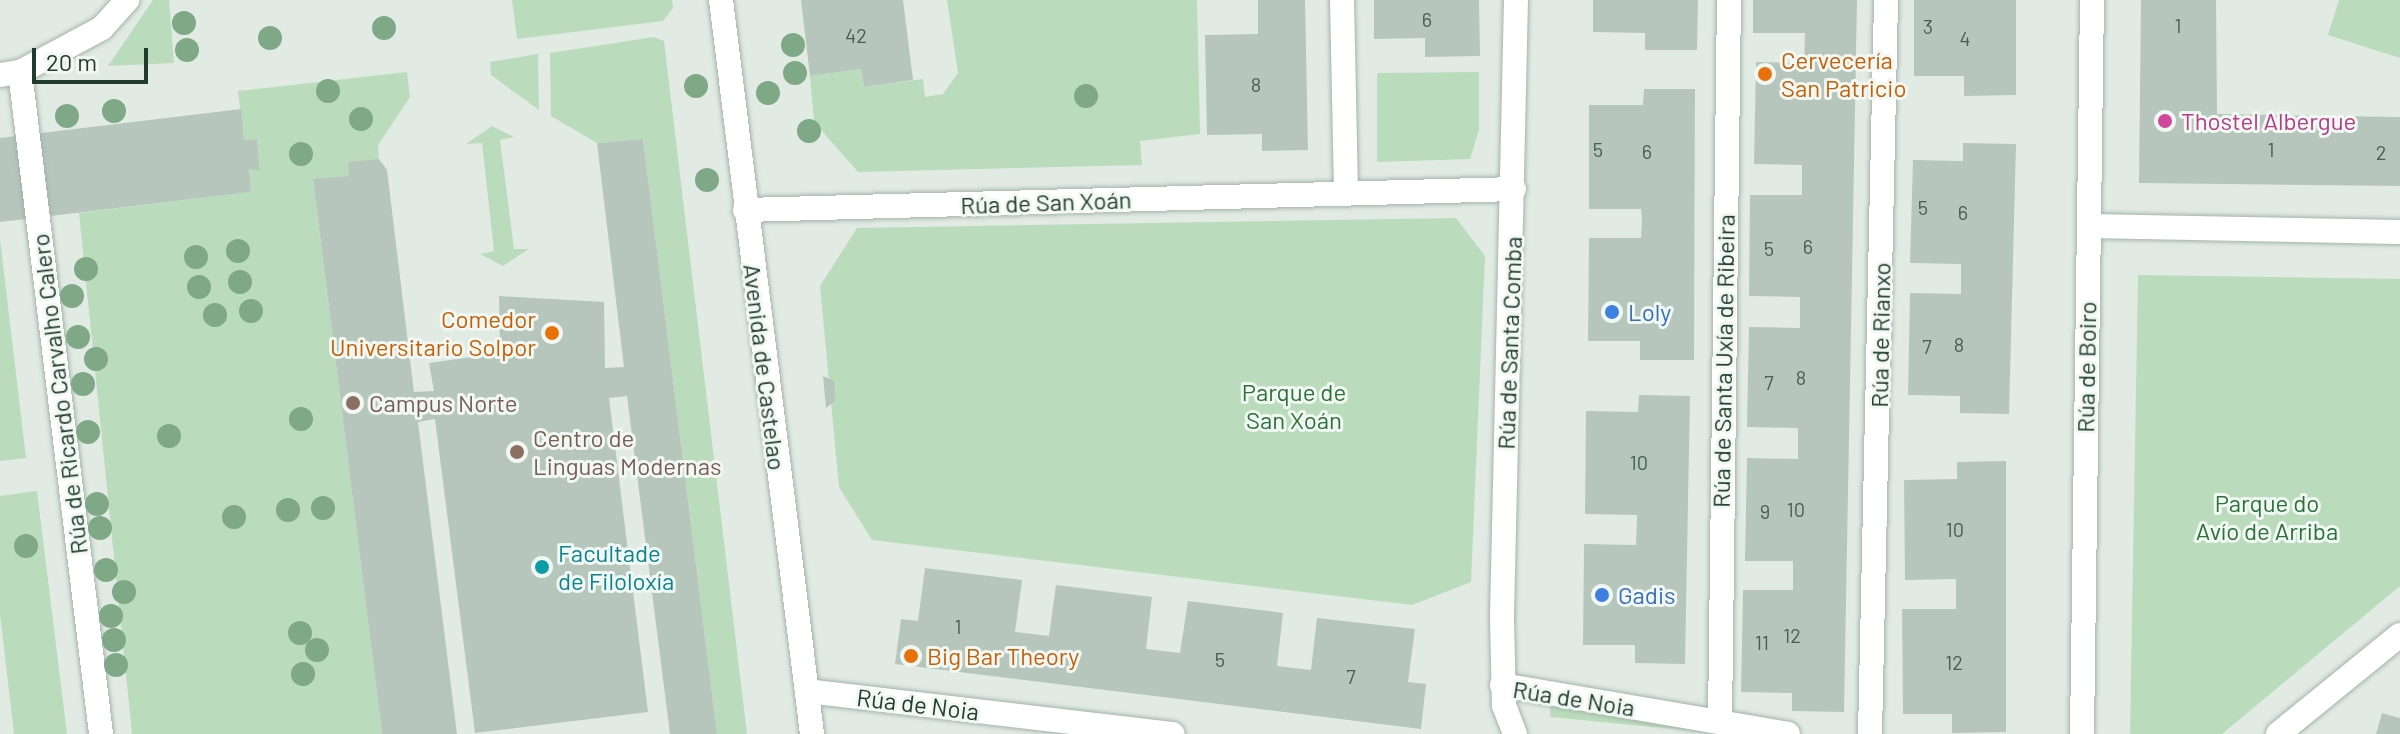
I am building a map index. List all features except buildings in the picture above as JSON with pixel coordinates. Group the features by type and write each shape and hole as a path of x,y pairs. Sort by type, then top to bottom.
{"street":[{"path":"10,74 102,28 127,0"},
{"name":"Avenida de Castelao","path":"721,0 812,734"},
{"path":"1342,0 1346,194"},
{"name":"Rúa de Santa Comba","path":"1502,685 1516,0"},
{"name":"Rúa de Santa Uxía de Ribeira","path":"1720,722 1729,0"},
{"name":"Rúa de Rianxo","path":"1870,734 1874,669 1886,0"},
{"name":"Rúa de Boiro","path":"2082,734 2092,0"},
{"name":"Rúa de Ricardo Carvalho Calero","path":"10,74 101,734"},
{"name":"Rúa de San Xoán","path":"745,210 1514,189"},
{"path":"2089,226 2400,232"},
{"path":"2278,734 2396,644"},
{"name":"Rúa de Noia","path":"1515,734 1502,685 1788,734"},
{"name":"Rúa de Noia","path":"807,691 1172,734"}],"green space":[{"path":"153,0 169,0 174,63 108,66"},
{"path":"512,0 672,0 673,8 663,21 517,39"},
{"path":"947,0 1197,0 1200,134 1140,141 1142,165 858,172 814,122 810,76 861,69 864,87 923,79 925,97 943,94 958,73"},
{"path":"2339,0 2400,0 2400,58 2328,35"},
{"path":"654,37 664,41 747,734 717,734 643,139 597,143 551,116 550,53"},
{"path":"538,54 539,110 491,75 490,62"},
{"path":"407,72 410,97 378,145 379,159 349,176 313,180 382,734 132,734 79,213 251,192 249,169 260,169 257,139 244,140 238,91"},
{"path":"1479,72 1479,130 1470,159 1377,162 1377,73"},
{"path":"492,126 514,137 500,140 514,249 529,249 503,266 480,254 494,251 482,143 466,144"},
{"name":"Parque de San Xoán","path":"1456,218 1485,256 1471,582 1412,605 872,540 839,487 820,286 857,228"},
{"path":"0,239 26,458 0,461"},
{"name":"Parque do Avío de Arriba","path":"2138,275 2400,279 2400,586 2222,734 2130,734"},
{"path":"37,491 67,734 14,734 0,614 0,496"},
{"path":"1551,697 1727,734 1550,717"}],"place":[{"name":"Cervecería San Patricio","path":"1765,74"},
{"name":"Thostel Albergue","path":"2165,121"},
{"name":"Loly","path":"1612,312"},
{"name":"Comedor Universitario Solpor","path":"552,333"},
{"name":"Campus Norte","path":"353,403"},
{"name":"Centro de Linguas Modernas","path":"517,452"},
{"name":"Facultade de Filoloxía","path":"542,567"},
{"name":"Gadis","path":"1602,595"},
{"name":"Big Bar Theory","path":"911,656"}]}
